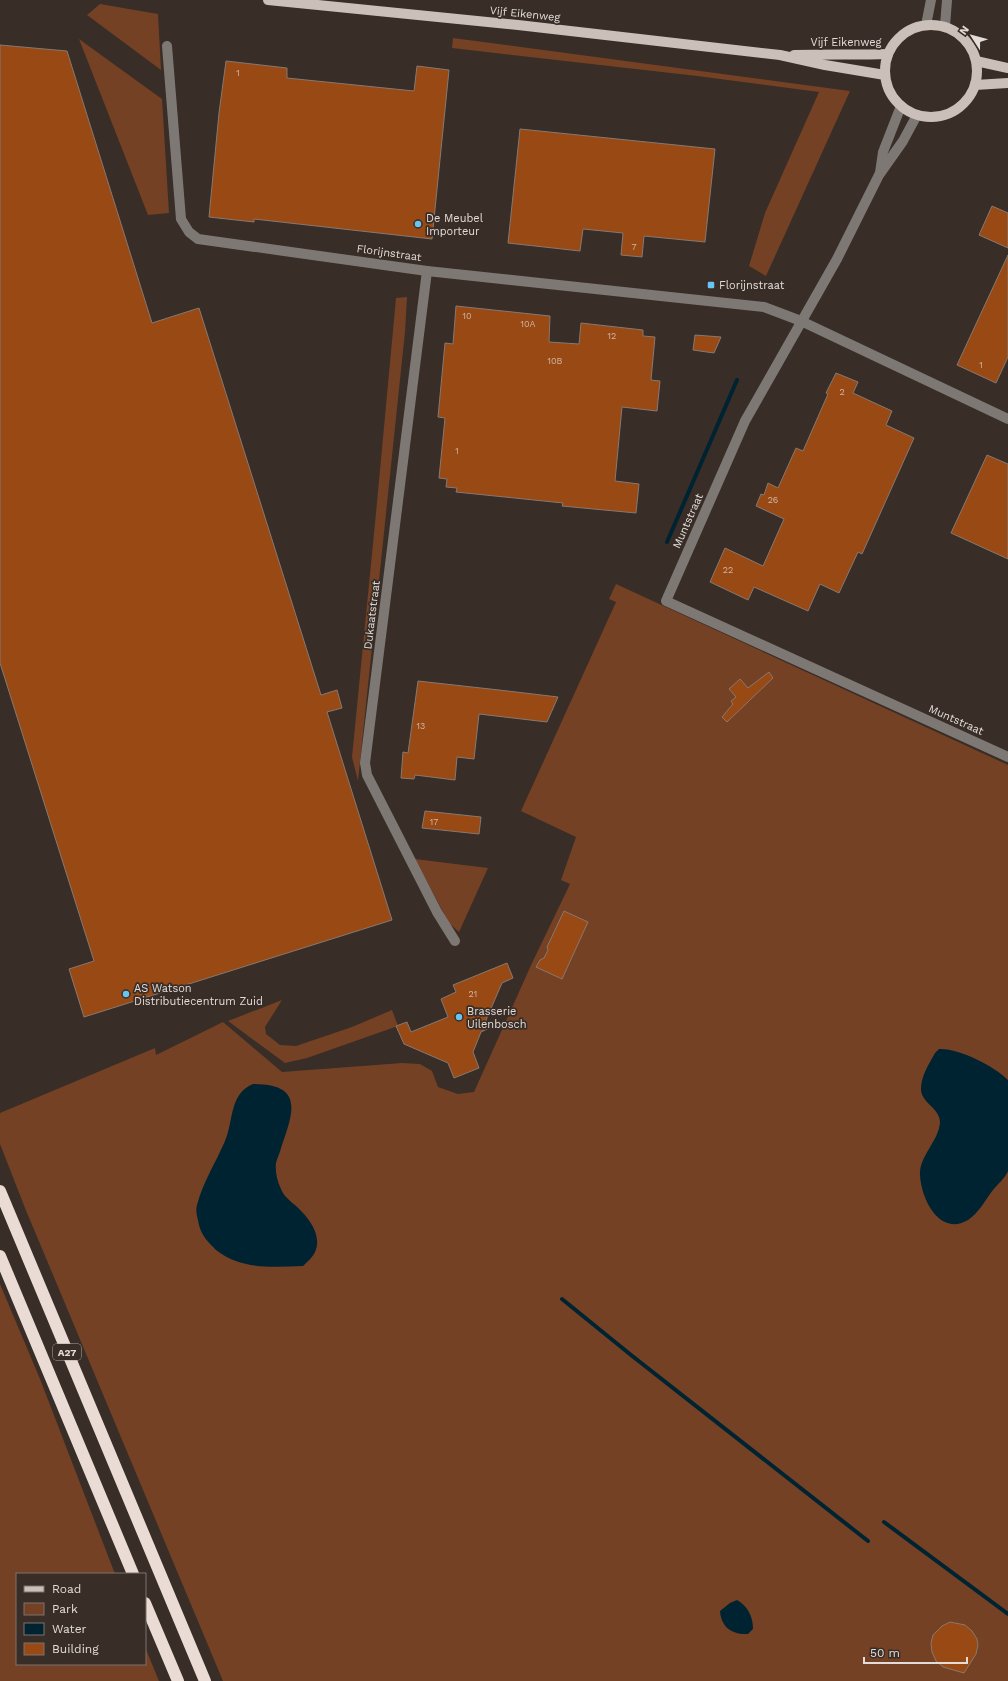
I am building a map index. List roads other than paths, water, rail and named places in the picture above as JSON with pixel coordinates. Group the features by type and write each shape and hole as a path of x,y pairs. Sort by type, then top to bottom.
{"highway":[{"name":"A27","path":"0,1191 205,1681"},
{"name":"A27","path":"0,1256 133,1573"},
{"path":"146,1605 178,1681"}],"main road":[{"name":"Vijf Eikenweg","path":"268,0 518,25 780,55 825,66 885,75"},
{"path":"926,25 944,26 956,32 965,40 972,50 976,61 977,73 975,85 970,96 962,105 952,112 941,116 929,117 917,115 901,106 893,97 888,87 885,75 885,64 888,54 894,43 903,34 914,28 926,25"},
{"name":"Vijf Eikenweg","path":"780,55 888,54"},
{"path":"976,61 1008,68"},
{"path":"975,85 1008,83"}],"street":[{"path":"926,25 931,0"},
{"path":"944,26 947,0"},
{"name":"Florijnstraat","path":"167,46 181,220 189,232 198,239 428,271 764,307 801,321"},
{"path":"879,175 883,152 901,106"},
{"path":"917,115 903,141 879,175 837,259 801,321 1008,419"},
{"name":"Dukaatstraat","path":"428,271 365,763 368,775 437,912 455,941"},
{"name":"Muntstraat","path":"801,321 745,421 666,601 1008,757"}],"water":[{"path":"939,1049 956,1051 976,1059 994,1069 1008,1080 1008,1171 975,1214 968,1220 958,1224 948,1223 940,1219 934,1212 928,1204 924,1194 920,1175 923,1161 936,1136 940,1122 937,1113 922,1094 921,1084 928,1066"},
{"path":"253,1084 270,1085 281,1089 288,1095 291,1103 289,1123 276,1161 276,1169 278,1183 283,1193 309,1220 317,1239 315,1252 303,1266 269,1267 236,1261 216,1250 200,1229 196,1208 206,1180 225,1141 236,1101 245,1088"},
{"path":"737,1600 744,1605 751,1616 753,1629 748,1634 737,1633 728,1629 721,1617 720,1611 730,1603"}],"waterway":[{"path":"667,542 737,380"},
{"path":"562,1299 868,1541"},
{"path":"884,1522 1008,1614"}],"place":[{"name":"De Meubel Importeur","path":"418,224"},
{"name":"Florijnstraat","path":"711,285"},
{"name":"AS Watson Distributiecentrum Zuid","path":"126,994"},
{"name":"Brasserie Uilenbosch","path":"459,1017"}]}
